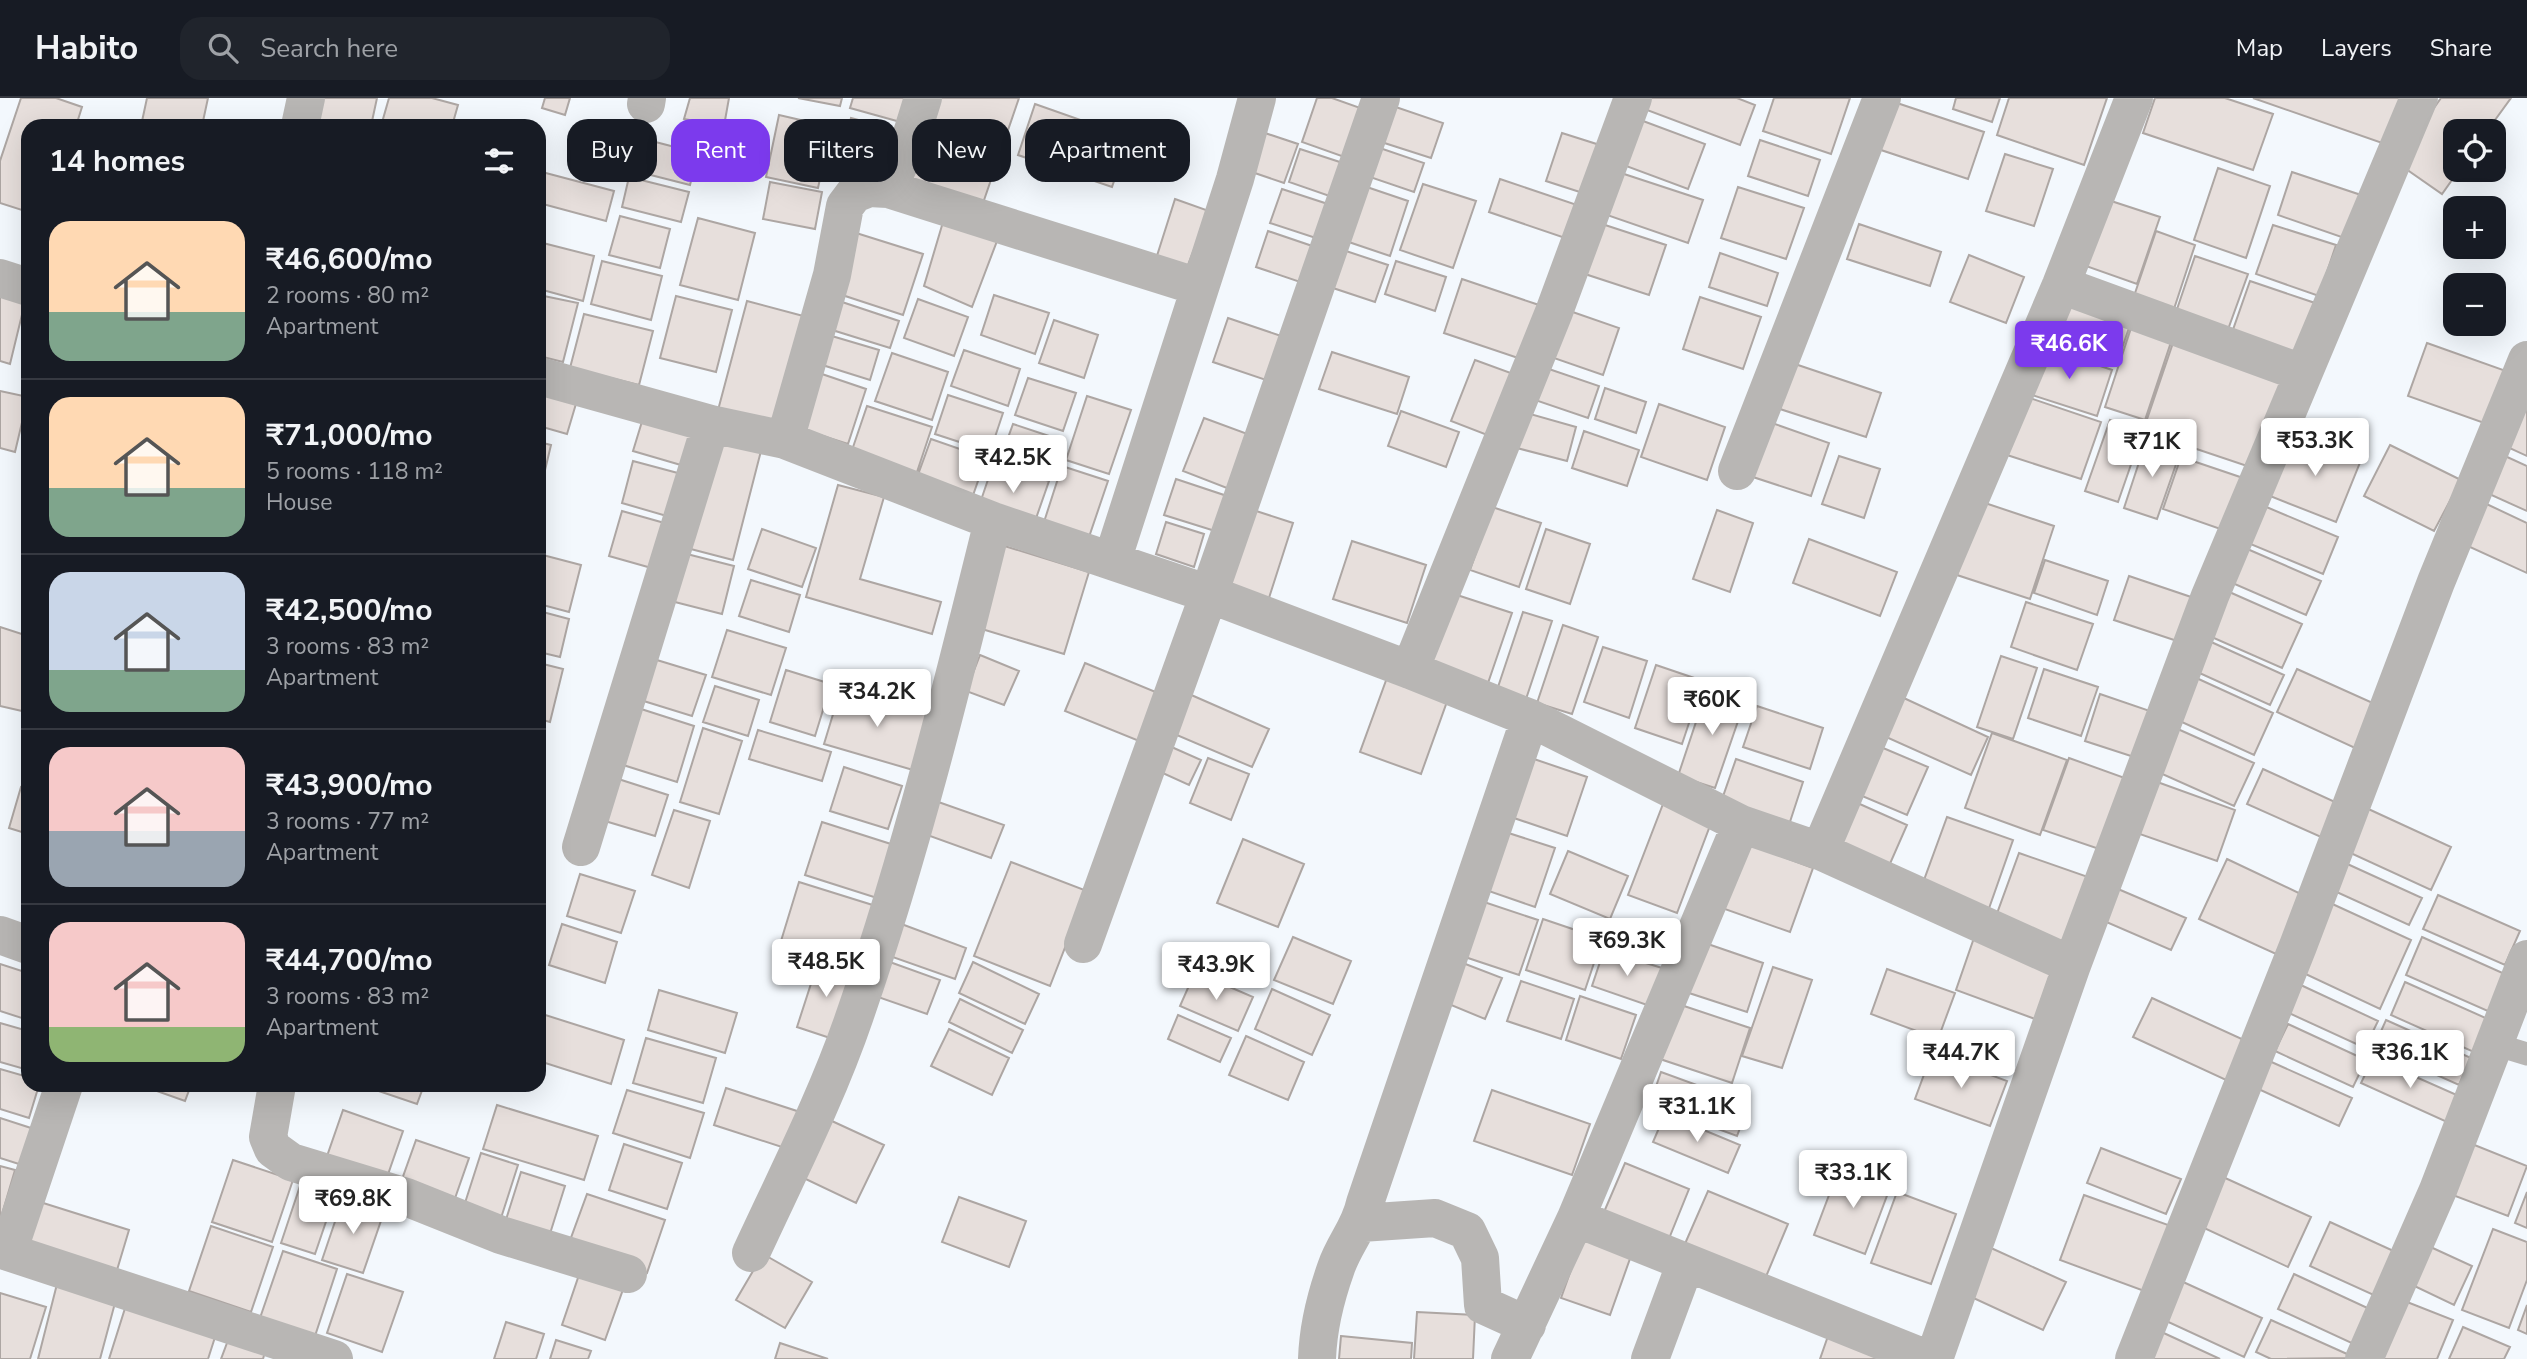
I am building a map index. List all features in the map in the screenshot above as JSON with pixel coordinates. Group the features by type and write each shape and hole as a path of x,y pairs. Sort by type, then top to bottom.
{"street":[{"path":"302,119 306,98"},
{"path":"888,189 910,140 923,98"},
{"path":"1112,561 1235,178 1257,98"},
{"path":"1083,944 1209,594 1381,98"},
{"path":"1410,670 1554,312 1633,98"},
{"path":"1737,471 1882,98"},
{"path":"1820,851 2061,285 2134,98"},
{"path":"1934,1359 2072,965 2210,596 2419,98"},
{"path":"785,440 832,275 845,206 854,194 869,188 888,189 1199,287"},
{"path":"0,278 21,285"},
{"path":"2061,285 2302,373"},
{"path":"2134,1359 2298,946 2436,582 2527,360"},
{"path":"546,378 711,424 785,440 993,521 1209,594 1410,670 1530,718 1741,824 1820,851 2072,965"},
{"path":"581,847 711,424"},
{"path":"751,1253 824,1094 854,1018 896,890 941,729 993,521"},
{"path":"1317,1359 1318,1337 1336,1266 1361,1223 1365,1203 1530,718"},
{"path":"1510,1359 1576,1218 1741,824"},
{"path":"0,935 21,942"},
{"path":"2364,1359 2438,1190 2511,1049 2527,959"},
{"path":"61,1092 4,1250 334,1359"},
{"path":"276,1092 268,1137 273,1149 291,1162 406,1197 500,1235 628,1273"},
{"path":"1361,1223 1435,1218 1467,1231 1480,1258 1483,1305 1527,1325"},
{"path":"1576,1218 1927,1359"},
{"path":"1650,1359 1686,1262"}],"building":[{"path":"21,98 56,98 82,107 78,119 21,119 21,210 0,203 0,161"},
{"path":"147,98 208,98 204,119 142,119"},
{"path":"318,98 377,98 372,119 313,119"},
{"path":"389,98 432,98 458,105 454,119 383,119"},
{"path":"545,98 570,98 565,115 542,108"},
{"path":"690,98 729,98 725,119 684,119"},
{"path":"798,98 842,98 840,106"},
{"path":"853,98 912,98 904,123 898,119 850,108"},
{"path":"934,98 1019,98 1011,121 1011,119 927,119"},
{"path":"1317,98 1332,98 1366,110 1350,159 1302,142"},
{"path":"1643,98 1737,98 1755,105 1740,145 1639,107"},
{"path":"1774,98 1850,98 1831,154 1763,131"},
{"path":"1956,98 2000,98 1992,122 1953,109"},
{"path":"2009,98 2107,98 2084,165 1997,135"},
{"path":"2155,98 2225,98 2273,114 2253,170 2143,133"},
{"path":"2253,98 2401,98 2385,144"},
{"path":"2441,98 2511,98 2496,119 2443,119 2443,182 2450,182 2442,194 2396,162"},
{"path":"1894,102 1984,132 1968,179 1878,149"},
{"path":"1384,103 1443,123 1431,158 1372,139"},
{"path":"1035,104 1078,119 1030,119"},
{"path":"779,115 796,119 784,119 784,181 770,178 770,158"},
{"path":"1635,118 1705,144 1688,189 1618,163"},
{"path":"1259,131 1298,144 1284,183 1246,170"},
{"path":"1562,133 1606,147 1589,195 1546,181"},
{"path":"1025,134 1025,157 1018,155"},
{"path":"1760,140 1820,160 1808,196 1748,176"},
{"path":"657,142 671,146 671,180 657,177"},
{"path":"1371,145 1424,163 1414,192 1361,174"},
{"path":"1300,149 1352,166 1341,200 1289,182"},
{"path":"2005,154 2053,169 2034,226 1986,211"},
{"path":"912,162 912,182 990,182 982,206 906,180"},
{"path":"2218,168 2270,186 2246,258 2194,240"},
{"path":"1618,172 1703,200 1688,243 1604,214"},
{"path":"2292,172 2367,197 2353,241 2278,215"},
{"path":"546,173 567,179 567,182 580,182 614,191 606,221 546,205"},
{"path":"1500,179 1586,208 1574,241 1489,212"},
{"path":"628,182 649,182 689,192 681,222 622,207"},
{"path":"770,182 822,192 815,229 763,219"},
{"path":"790,182 819,182 818,188"},
{"path":"1097,182 1114,182 1112,187"},
{"path":"1355,183 1408,201 1390,256 1337,238"},
{"path":"1423,184 1476,201 1453,268 1400,250"},
{"path":"1738,187 1804,208 1786,259 1721,238"},
{"path":"1282,189 1340,208 1328,242 1270,223"},
{"path":"1175,199 1209,211 1186,270 1155,262"},
{"path":"2105,199 2160,217 2137,284 2083,265"},
{"path":"620,216 670,229 660,268 609,255"},
{"path":"698,218 755,233 738,300 680,285"},
{"path":"943,222 997,241 972,307 924,286"},
{"path":"1602,224 1666,245 1649,295 1585,274"},
{"path":"1859,224 1941,252 1930,286 1847,259"},
{"path":"2273,225 2336,245 2319,296 2256,274"},
{"path":"1268,231 1324,250 1312,286 1256,267"},
{"path":"2156,231 2195,245 2172,315 2132,302"},
{"path":"853,232 923,254 903,315 833,292"},
{"path":"546,244 594,256 583,301 546,291"},
{"path":"1337,248 1388,265 1375,302 1324,285"},
{"path":"1720,253 1778,273 1767,306 1709,287"},
{"path":"1969,255 2024,277 2006,323 1950,302"},
{"path":"2195,256 2248,274 2226,335 2174,318"},
{"path":"602,261 662,276 651,320 591,304"},
{"path":"1396,261 1446,277 1435,311 1385,294"},
{"path":"1462,279 1539,305 1521,359 1444,333"},
{"path":"2250,281 2315,303 2293,367 2228,344"},
{"path":"0,287 21,292 21,319 10,364 0,361"},
{"path":"994,295 1049,313 1035,354 981,335"},
{"path":"546,296 578,303 563,362 546,358"},
{"path":"676,296 732,310 716,372 660,358"},
{"path":"1700,297 1761,317 1743,369 1683,349"},
{"path":"2060,298 2131,322 2116,366 2045,342"},
{"path":"918,299 968,317 954,356 904,338"},
{"path":"747,301 807,317 777,429 717,414"},
{"path":"839,301 899,321 890,348 829,329"},
{"path":"1564,309 1619,328 1603,375 1548,356"},
{"path":"584,314 653,331 639,385 570,368"},
{"path":"1228,318 1287,338 1272,382 1213,362"},
{"path":"2134,319 2174,333 2145,420 2105,407"},
{"path":"1054,320 1098,335 1084,378 1039,363"},
{"path":"825,334 879,350 870,380 816,363"},
{"path":"2174,340 2286,378 2256,469 2143,431"},
{"path":"2427,343 2506,371 2487,424 2408,396"},
{"path":"2042,346 2112,370 2097,416 2026,393"},
{"path":"964,350 1020,369 1008,406 951,386"},
{"path":"1332,352 1409,377 1397,414 1319,389"},
{"path":"892,353 948,372 932,420 875,401"},
{"path":"1475,360 1519,376 1495,438 1451,421"},
{"path":"1795,364 1881,393 1866,437 1780,409"},
{"path":"1543,367 1599,386 1588,418 1532,399"},
{"path":"816,372 866,389 848,444 798,428"},
{"path":"1028,378 1076,393 1063,431 1015,415"},
{"path":"546,388 578,397 567,434 546,428"},
{"path":"1605,388 1646,402 1636,433 1595,419"},
{"path":"0,391 21,396 21,427 15,452 0,448"},
{"path":"948,395 1003,413 990,452 935,434"},
{"path":"2527,395 2527,456 2503,445"},
{"path":"1087,396 1131,410 1109,474 1066,460"},
{"path":"2024,396 2101,422 2081,479 2004,454"},
{"path":"1659,404 1725,427 1707,480 1641,457"},
{"path":"867,406 932,427 915,478 850,456"},
{"path":"1401,411 1459,432 1446,467 1388,446"},
{"path":"1523,412 1576,427 1567,461 1513,447"},
{"path":"644,415 701,432 691,468 633,451"},
{"path":"1204,418 1253,436 1232,490 1183,471"},
{"path":"2110,420 2143,430 2118,502 2085,491"},
{"path":"1772,423 1829,443 1811,496 1753,477"},
{"path":"1013,424 1061,440 1050,474 1001,457"},
{"path":"1584,431 1639,450 1627,486 1572,468"},
{"path":"2295,433 2361,460 2336,522 2270,496"},
{"path":"712,434 762,447 733,560 683,547"},
{"path":"2147,438 2181,450 2157,519 2124,508"},
{"path":"931,439 986,458 971,501 915,483"},
{"path":"546,444 551,445 546,466"},
{"path":"2390,445 2461,480 2434,531 2364,496"},
{"path":"1839,456 1880,469 1864,518 1822,504"},
{"path":"2505,456 2527,466 2527,511 2487,493"},
{"path":"2181,457 2246,479 2229,532 2163,509"},
{"path":"633,461 689,476 677,519 622,503"},
{"path":"994,462 1049,481 1033,527 978,509"},
{"path":"1062,466 1108,481 1089,537 1044,522"},
{"path":"1176,479 1227,496 1215,531 1164,515"},
{"path":"838,485 884,497 860,579 941,602 932,634 806,597"},
{"path":"2478,500 2527,523 2527,573 2459,542"},
{"path":"1982,502 2054,526 2030,599 1957,575"},
{"path":"2264,506 2338,537 2323,574 2248,543"},
{"path":"1492,507 1541,523 1519,587 1470,570"},
{"path":"1247,508 1293,523 1268,601 1221,585"},
{"path":"1717,510 1753,523 1730,592 1693,579"},
{"path":"622,511 675,526 662,571 609,556"},
{"path":"1166,522 1204,534 1194,567 1156,554"},
{"path":"762,529 816,548 802,587 748,569"},
{"path":"1546,529 1590,544 1570,604 1526,589"},
{"path":"1809,539 1897,572 1880,616 1793,583"},
{"path":"1352,541 1426,565 1407,623 1333,599"},
{"path":"998,544 1089,572 1064,654 972,626"},
{"path":"2245,548 2321,581 2306,615 2230,582"},
{"path":"679,552 734,566 722,614 667,600"},
{"path":"546,556 581,565 569,612 546,606"},
{"path":"2045,560 2108,581 2097,615 2034,593"},
{"path":"2129,576 2194,598 2180,642 2114,620"},
{"path":"751,580 800,595 789,632 739,616"},
{"path":"2227,591 2302,624 2282,668 2207,635"},
{"path":"1454,594 1512,613 1488,683 1430,665"},
{"path":"2026,602 2093,624 2077,670 2011,647"},
{"path":"1523,612 1552,621 1526,699 1497,690"},
{"path":"546,613 569,619 560,657 546,654"},
{"path":"1563,625 1598,637 1572,714 1537,703"},
{"path":"0,627 21,634 21,711 0,706"},
{"path":"727,630 786,648 771,695 712,677"},
{"path":"2209,641 2284,675 2270,705 2195,671"},
{"path":"1603,647 1647,661 1629,718 1584,702"},
{"path":"980,655 1019,671 1004,705 966,691"},
{"path":"2001,656 2037,668 2013,739 1977,727"},
{"path":"647,657 706,675 692,716 634,698"},
{"path":"1085,663 1163,695 1144,743 1065,711"},
{"path":"546,665 563,669 550,722 546,721"},
{"path":"1656,665 1703,681 1682,744 1635,728"},
{"path":"2044,669 2098,687 2081,736 2028,718"},
{"path":"2297,669 2375,704 2355,748 2277,712"},
{"path":"786,670 831,684 815,736 770,722"},
{"path":"1388,675 1449,696 1421,774 1360,752"},
{"path":"2192,676 2273,713 2254,755 2173,718"},
{"path":"715,686 759,700 748,736 703,722"},
{"path":"1708,686 1746,698 1715,788 1678,776"},
{"path":"841,688 929,714 913,770 824,744"},
{"path":"1893,693 1988,737 1971,775 1875,732"},
{"path":"1189,694 1269,729 1252,767 1172,733"},
{"path":"2100,694 2150,711 2134,757 2085,741"},
{"path":"1757,706 1823,728 1810,769 1743,747"},
{"path":"638,708 694,726 677,782 620,764"},
{"path":"2171,726 2254,763 2234,806 2151,769"},
{"path":"703,728 742,741 719,814 680,802"},
{"path":"758,730 831,752 822,781 749,759"},
{"path":"1992,733 2067,760 2040,835 1965,808"},
{"path":"1167,745 1201,760 1189,785 1156,770"},
{"path":"1876,745 1928,767 1907,815 1855,793"},
{"path":"1208,758 1249,774 1231,820 1190,803"},
{"path":"1531,758 1587,777 1567,836 1511,817"},
{"path":"2069,758 2136,782 2111,853 2043,830"},
{"path":"1736,759 1803,782 1787,831 1719,808"},
{"path":"844,767 902,786 888,829 830,811"},
{"path":"2263,769 2346,807 2330,841 2247,804"},
{"path":"609,776 668,795 655,836 595,818"},
{"path":"2149,779 2235,810 2217,861 2131,831"},
{"path":"21,787 21,832 9,828"},
{"path":"927,798 1004,825 991,858 916,831"},
{"path":"1853,801 1907,825 1889,866 1835,843"},
{"path":"1663,804 1711,823 1677,913 1628,895"},
{"path":"2364,807 2451,847 2431,890 2344,850"},
{"path":"674,810 710,821 689,888 652,875"},
{"path":"1947,817 2013,840 1987,914 1920,891"},
{"path":"822,822 894,845 877,898 805,875"},
{"path":"1496,829 1555,848 1535,907 1477,887"},
{"path":"1243,839 1304,864 1278,927 1217,903"},
{"path":"1743,842 1813,868 1790,932 1719,907"},
{"path":"1568,851 1628,876 1610,919 1550,894"},
{"path":"2019,853 2091,878 2068,945 1995,919"},
{"path":"2227,859 2303,895 2276,954 2199,919"},
{"path":"1011,862 1087,891 1050,986 974,956"},
{"path":"2343,862 2422,898 2409,925 2330,889"},
{"path":"580,874 635,891 621,933 567,916"},
{"path":"799,882 879,907 861,966 781,941"},
{"path":"2118,889 2186,918 2171,950 2104,921"},
{"path":"2438,895 2520,931 2505,965 2423,929"},
{"path":"1472,898 1538,920 1519,975 1453,953"},
{"path":"2328,902 2411,940 2380,1009 2297,970"},
{"path":"1543,919 1602,939 1585,990 1526,970"},
{"path":"896,922 966,948 955,979 884,954"},
{"path":"562,924 617,942 605,983 549,965"},
{"path":"1975,935 2054,963 2035,1019 1956,990"},
{"path":"1293,937 1351,961 1333,1004 1274,980"},
{"path":"2422,937 2507,975 2490,1012 2406,975"},
{"path":"1702,942 1763,963 1747,1012 1686,992"},
{"path":"1604,950 1662,968 1650,1006 1592,986"},
{"path":"819,959 855,970 833,1039 797,1027"},
{"path":"1455,960 1502,978 1485,1019 1439,1000"},
{"path":"887,961 940,980 927,1014 875,996"},
{"path":"973,962 1039,994 1025,1024 959,993"},
{"path":"0,964 21,971 21,1018 0,1011"},
{"path":"1773,967 1812,980 1782,1068 1742,1056"},
{"path":"1887,969 1955,993 1938,1039 1871,1014"},
{"path":"1195,972 1253,997 1238,1031 1180,1006"},
{"path":"2290,980 2378,1021 2365,1048 2278,1008"},
{"path":"1521,981 1574,999 1561,1039 1507,1021"},
{"path":"2405,982 2490,1020 2476,1053 2391,1015"},
{"path":"1272,989 1330,1015 1312,1055 1255,1029"},
{"path":"659,990 737,1013 725,1053 648,1030"},
{"path":"1580,996 1636,1015 1621,1059 1566,1040"},
{"path":"2152,998 2244,1040 2226,1080 2133,1037"},
{"path":"960,999 1023,1030 1012,1053 949,1022"},
{"path":"1678,1004 1750,1028 1732,1083 1660,1059"},
{"path":"546,1015 624,1040 611,1084 546,1063"},
{"path":"1178,1015 1231,1038 1220,1062 1168,1039"},
{"path":"2386,1020 2471,1058 2459,1085 2374,1047"},
{"path":"0,1023 21,1029 21,1068 0,1062"},
{"path":"2288,1024 2366,1060 2353,1087 2275,1051"},
{"path":"949,1029 1009,1058 992,1095 931,1066"},
{"path":"1246,1036 1304,1062 1288,1100 1229,1075"},
{"path":"646,1038 716,1058 703,1103 633,1083"},
{"path":"1932,1053 2007,1081 1990,1126 1915,1099"},
{"path":"2373,1058 2459,1096 2447,1122 2361,1083"},
{"path":"2267,1060 2352,1098 2339,1126 2254,1087"},
{"path":"0,1069 21,1075 21,1092 37,1092 29,1118 0,1109"},
{"path":"1661,1072 1749,1104 1737,1136 1650,1104"},
{"path":"726,1088 800,1112 788,1149 714,1125"},
{"path":"627,1090 704,1113 690,1158 613,1133"},
{"path":"1492,1090 1590,1124 1572,1175 1474,1141"},
{"path":"160,1092 188,1092 185,1101"},
{"path":"382,1092 421,1092 417,1104"},
{"path":"497,1105 598,1136 584,1180 483,1149"},
{"path":"343,1110 403,1131 385,1183 325,1162"},
{"path":"1665,1114 1740,1145 1728,1173 1653,1142"},
{"path":"821,1116 884,1145 856,1203 793,1173"},
{"path":"0,1118 34,1129 22,1165 0,1158"},
{"path":"416,1140 469,1158 453,1204 400,1185"},
{"path":"2462,1140 2527,1166 2508,1216 2442,1191"},
{"path":"624,1144 682,1163 667,1209 609,1190"},
{"path":"2101,1148 2181,1179 2166,1214 2087,1183"},
{"path":"481,1153 518,1165 501,1218 464,1206"},
{"path":"233,1160 293,1180 272,1242 212,1222"},
{"path":"1625,1163 1689,1189 1666,1246 1601,1219"},
{"path":"0,1166 15,1170 0,1221"},
{"path":"1840,1166 1891,1185 1865,1254 1814,1235"},
{"path":"521,1172 565,1186 548,1240 504,1226"},
{"path":"2212,1172 2311,1217 2288,1267 2189,1221"},
{"path":"301,1183 335,1195 315,1254 281,1243"},
{"path":"1708,1191 1788,1224 1765,1279 1684,1246"},
{"path":"1897,1192 1956,1214 1931,1284 1871,1263"},
{"path":"2527,1192 2527,1228 2515,1223"},
{"path":"587,1194 665,1220 647,1273 568,1246"},
{"path":"2084,1195 2171,1226 2147,1292 2060,1260"},
{"path":"959,1197 1026,1221 1009,1267 942,1242"},
{"path":"343,1198 384,1212 363,1273 322,1260"},
{"path":"40,1202 129,1230 117,1270 27,1243"},
{"path":"2330,1222 2398,1253 2378,1297 2310,1266"},
{"path":"211,1226 273,1247 251,1312 189,1291"},
{"path":"2493,1229 2527,1242 2527,1280 2509,1328 2462,1310"},
{"path":"1583,1236 1632,1253 1610,1315 1561,1298"},
{"path":"2424,1244 2472,1266 2454,1305 2406,1282"},
{"path":"1991,1248 2066,1282 2043,1330 1969,1296"},
{"path":"283,1251 337,1269 315,1336 260,1318"},
{"path":"763,1254 812,1282 785,1328 736,1300"},
{"path":"582,1266 626,1281 605,1340 562,1325"},
{"path":"347,1274 403,1292 382,1352 327,1333"},
{"path":"2294,1274 2374,1311 2358,1346 2278,1309"},
{"path":"2181,1281 2262,1318 2244,1357 2164,1320"},
{"path":"57,1284 115,1303 100,1359 38,1359"},
{"path":"0,1293 46,1307 30,1359 0,1359"},
{"path":"2402,1300 2453,1320 2437,1359 2378,1359"},
{"path":"127,1302 217,1331 208,1359 109,1359"},
{"path":"2527,1305 2527,1334 2518,1330"},
{"path":"1417,1312 1475,1315 1473,1359 1414,1359"},
{"path":"2271,1320 2356,1358 2271,1359 2256,1352"},
{"path":"506,1322 544,1334 536,1359 494,1359"},
{"path":"2463,1327 2510,1347 2504,1359 2449,1359"},
{"path":"2155,1329 2220,1359 2141,1359"},
{"path":"230,1335 266,1348 263,1359 221,1359"},
{"path":"1341,1336 1412,1343 1411,1359 1339,1359"},
{"path":"1828,1336 1890,1359 1820,1359"},
{"path":"556,1340 591,1351 588,1359 550,1359"},
{"path":"780,1343 828,1359 775,1359"}]}
